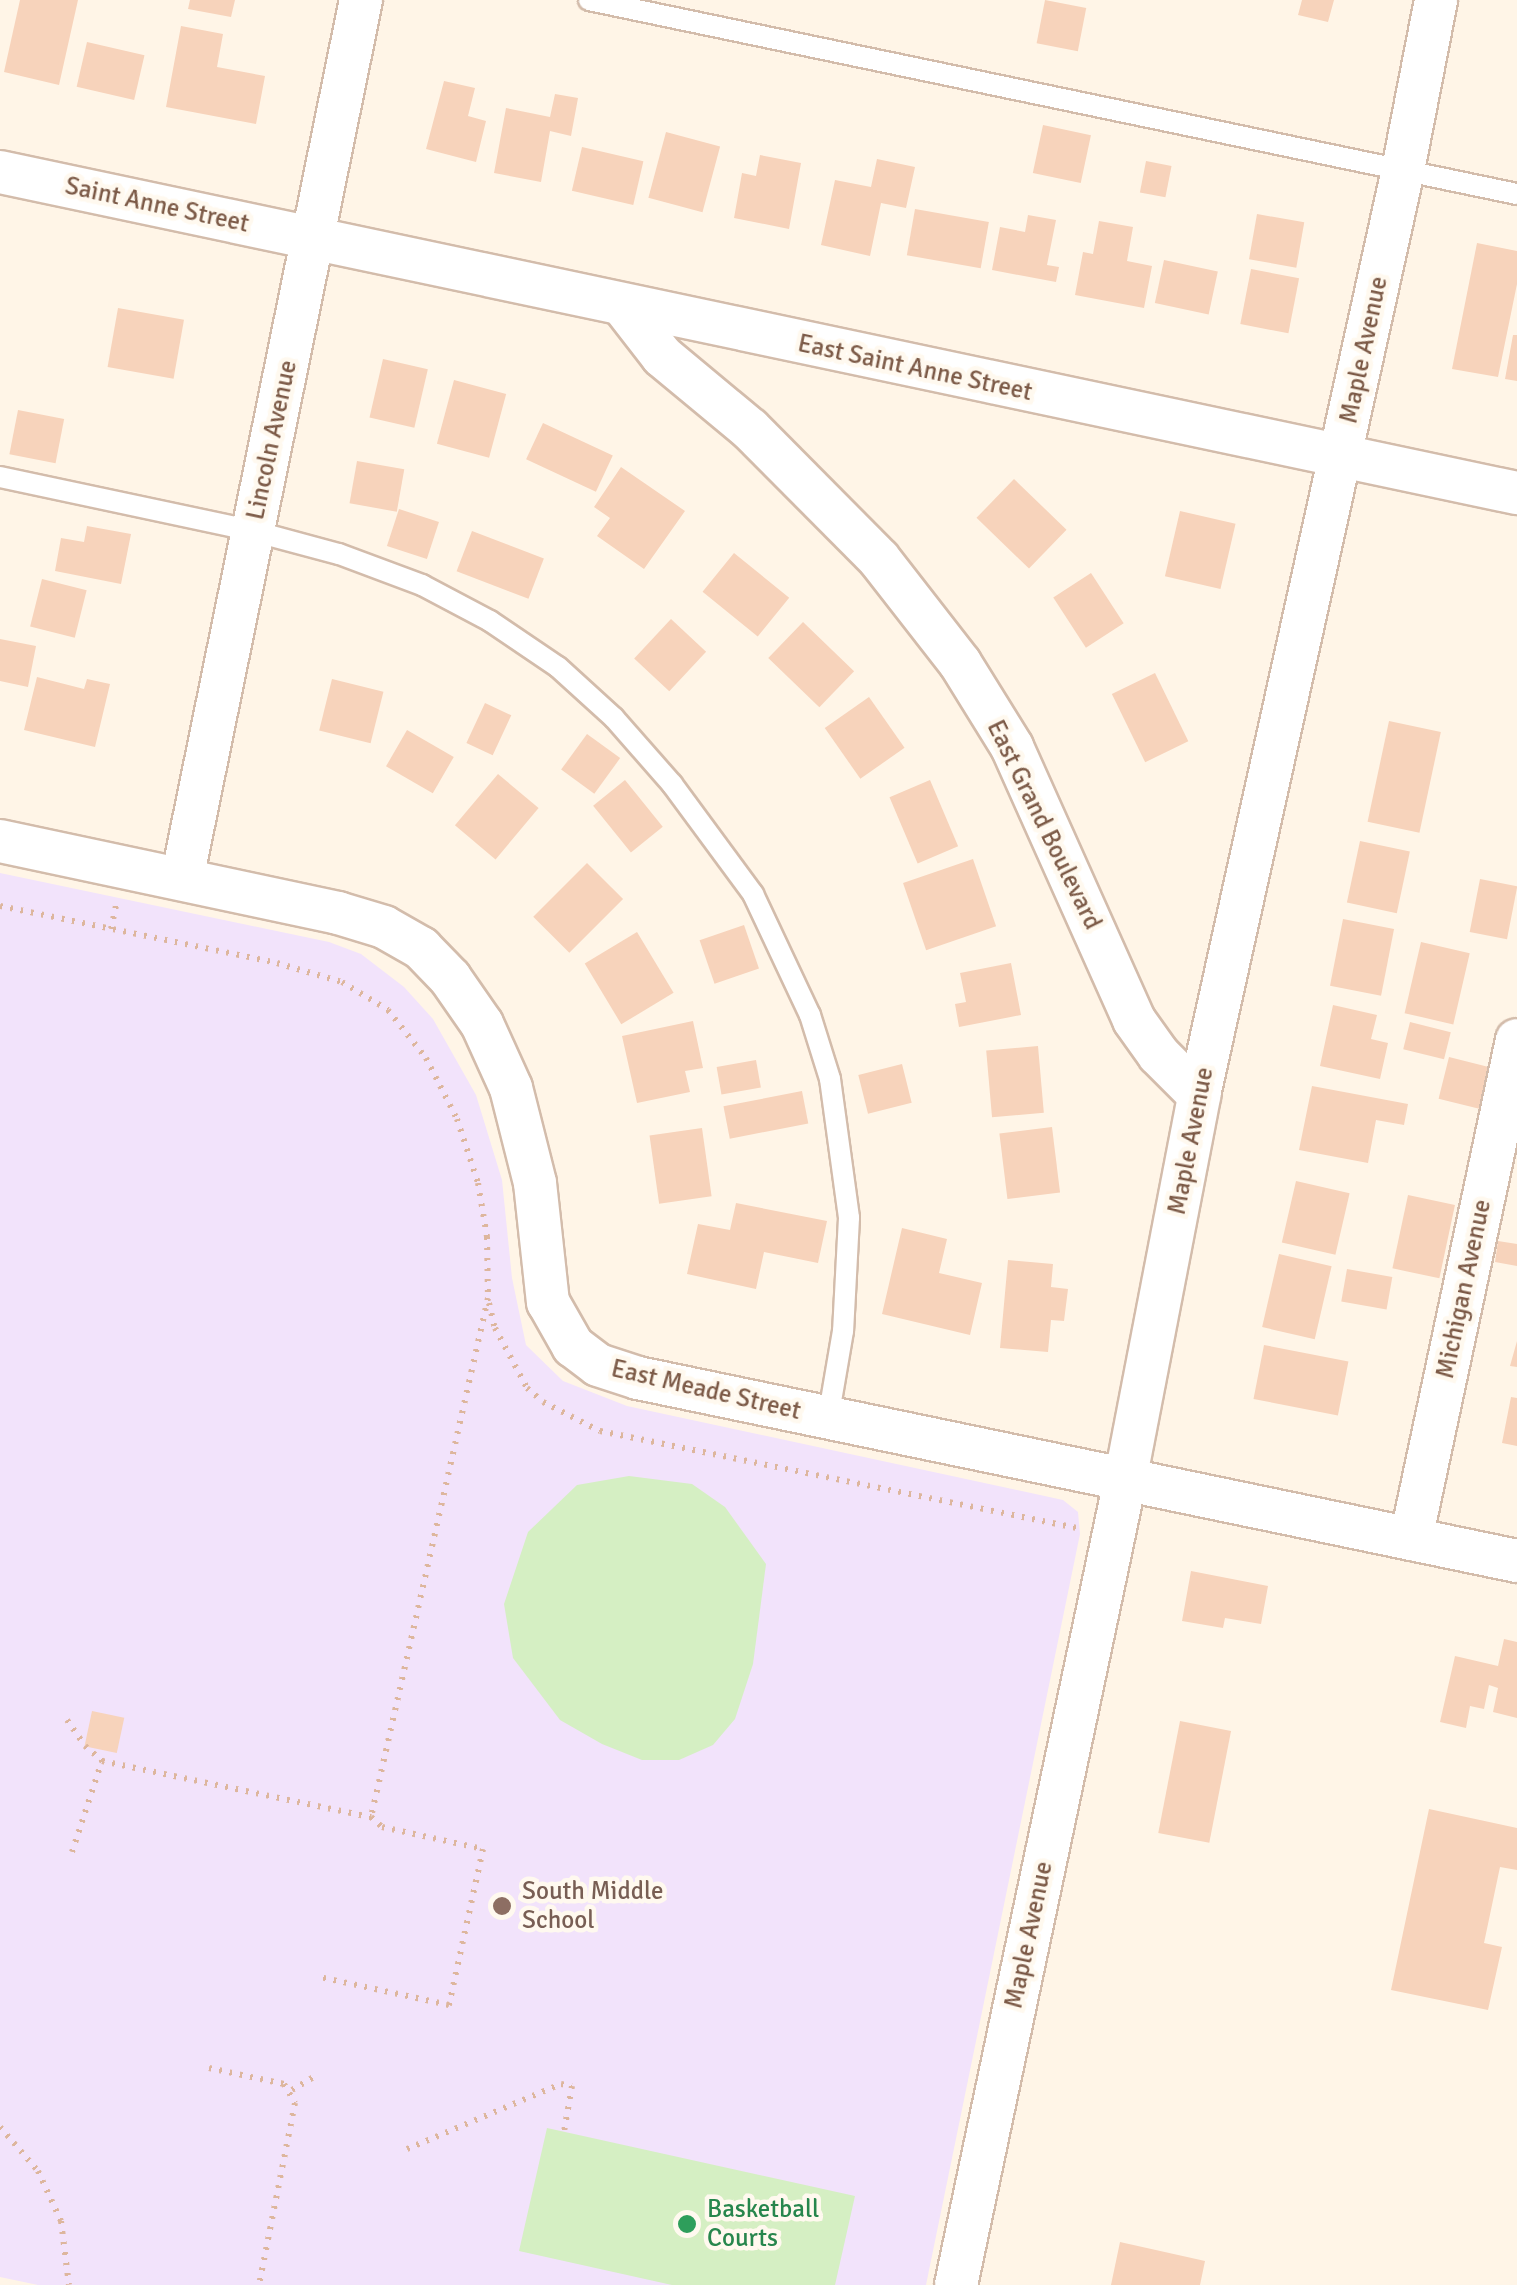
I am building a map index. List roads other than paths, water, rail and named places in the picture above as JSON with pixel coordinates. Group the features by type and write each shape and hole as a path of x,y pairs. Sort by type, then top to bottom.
{"street":[{"name":"Lincoln Avenue","path":"182,880 361,0"},
{"name":"Maple Avenue","path":"956,2285 1114,1536 1199,1095 1436,0"},
{"name":"Saint Anne Street","path":"0,172 313,238"},
{"name":"East Saint Anne Street","path":"313,238 624,307 1517,493"},
{"name":"East Grand Boulevard","path":"624,307 662,356 750,429 879,559 960,663 1012,747 1134,1020 1158,1055 1199,1095"},
{"name":"East Meade Street","path":"0,841 338,912 384,928 421,948 450,978 482,1024 510,1088 535,1184 548,1302 573,1346 598,1364 638,1378 1517,1561"},
{"name":"Michigan Avenue","path":"1411,1539 1517,1040"}],"lane":[{"path":"589,0 1517,194"},
{"path":"0,477 253,531 339,554 422,585 490,620 558,667 614,718 672,784 752,894 810,1016 830,1079 848,1218 847,1287 828,1418"}],"place":[{"name":"South Middle School","path":"502,1906"},
{"name":"Basketball Courts","path":"687,2224"}]}
